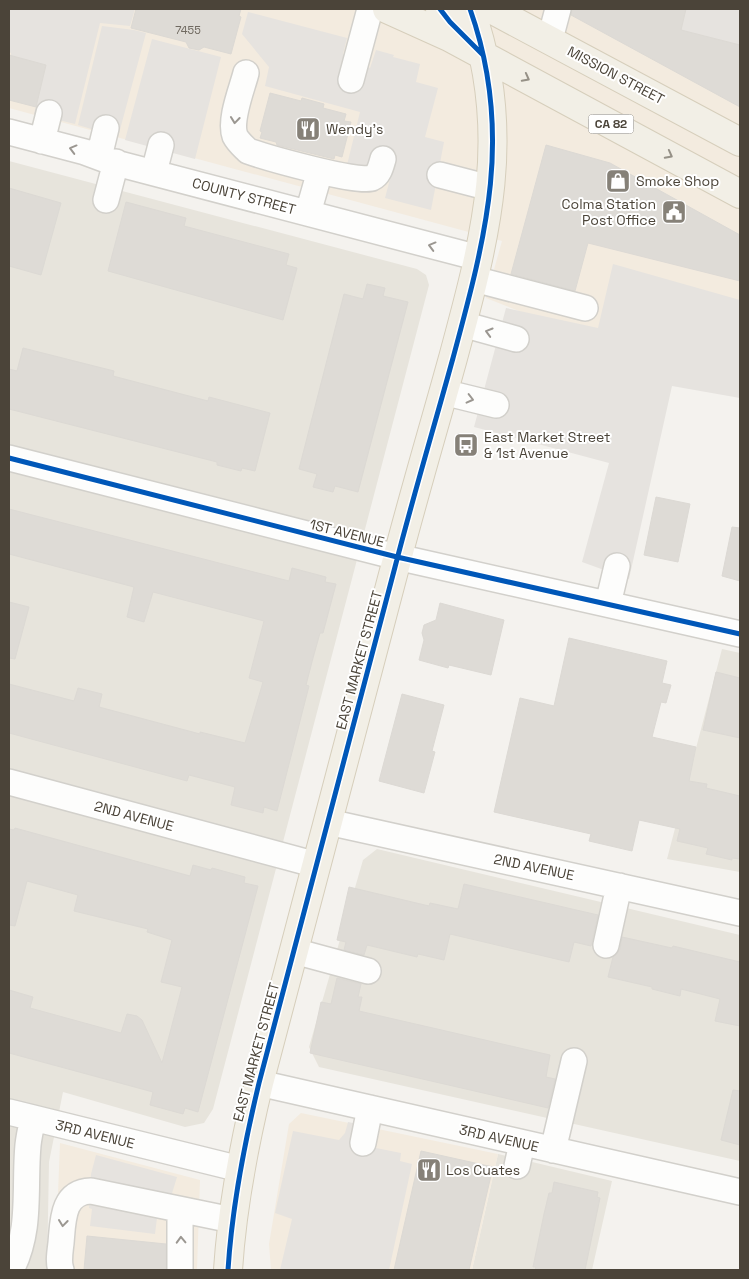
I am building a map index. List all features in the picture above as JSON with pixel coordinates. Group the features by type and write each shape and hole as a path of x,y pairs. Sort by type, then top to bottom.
{"main road":[{"path":"440,9 450,22 483,55"},
{"name":"EAST MARKET STREET","path":"228,1270 232,1220 240,1170 259,1083 397,557 477,269 490,188 493,147 492,104 483,55 470,9"},
{"name":"MISSION STREET","path":"491,9 740,142"},
{"name":"CA 82","path":"384,10 449,37 740,194"}],"street":[{"path":"550,40 558,9"},
{"path":"351,80 384,10"},
{"path":"246,73 234,124 235,134 240,144 248,151 320,171 366,180 372,179 378,173 383,159"},
{"path":"42,141 49,113"},
{"path":"106,128 106,200"},
{"name":"COUNTY STREET","path":"9,132 308,213 477,269 585,308"},
{"path":"154,172 161,144"},
{"path":"308,213 320,171"},
{"path":"440,175 490,188"},
{"path":"462,324 516,339"},
{"path":"444,392 496,405"},
{"name":"1ST AVENUE","path":"9,458 397,557 740,634"},
{"path":"608,604 617,566"},
{"name":"2ND AVENUE","path":"9,782 317,865"},
{"name":"2ND AVENUE","path":"328,822 740,913"},
{"path":"606,944 620,886"},
{"path":"294,951 368,971"},
{"path":"553,1150 574,1061"},
{"name":"3RD AVENUE","path":"259,1083 370,1108 520,1154 553,1150 740,1192"},
{"path":"363,1143 370,1108"},
{"name":"3RD AVENUE","path":"9,1112 240,1170"},
{"path":"12,1270 22,1240 26,1220 28,1144 33,1118"},
{"path":"61,1270 59,1260 63,1219 67,1205 77,1194 83,1191 91,1191 232,1220"},
{"path":"180,1210 180,1270"}],"shaded area":[{"path":"9,9 740,9 740,398 486,298 502,241 9,108"},
{"path":"9,9 135,9 130,26 100,23 75,124 34,114 46,65 11,56 9,52"},
{"path":"686,9 740,9 740,45 681,30"},
{"path":"248,12 347,38 343,54 370,68 376,50 394,55 393,57 420,64 416,82 438,88 425,137 444,142 431,210 385,198 390,179 378,173 347,165 360,112 265,86 269,67 242,34"},
{"path":"102,26 146,33 118,137 78,125"},
{"path":"152,39 221,57 195,159 125,140"},
{"path":"9,161 417,269 426,275 429,285 213,1109 204,1123 185,1127 63,1092 49,1162 47,1270 9,1270"},
{"path":"613,264 740,300 740,398 672,386 629,579 582,562 609,463 474,427 506,308 598,328"},
{"path":"722,649 740,653 740,872 667,859"},
{"path":"377,849 740,935 740,1161 319,1067 309,1047 363,860"},
{"path":"301,1113 498,1154 472,1270 271,1270 269,1244 289,1124"},
{"path":"348,1122 373,1127 372,1144 376,1148 401,1153 400,1161 412,1164 389,1270 280,1270 292,1219 275,1213 293,1131 339,1140 345,1133"},
{"path":"60,1143 200,1180 197,1270 55,1270"},
{"path":"498,1154 612,1181 592,1270 472,1270"},
{"path":"96,1155 177,1177 165,1216 157,1218 155,1234 90,1226 92,1209 89,1208 91,1174"}],"building":[{"path":"136,9 241,9 239,16 241,17 231,54 204,47 199,50 189,48 186,42 131,28"},
{"path":"572,9 686,9 681,30 740,45 740,107 571,15"},
{"path":"9,55 46,65 36,107 9,100"},
{"path":"270,93 301,101 302,98 324,104 323,108 346,114 344,121 351,122 342,157 335,155 334,159 277,145 276,142 260,138 262,132 260,131"},
{"path":"546,145 610,163 740,235 740,281 588,243 575,291 511,274"},
{"path":"9,188 61,203 41,275 9,266"},
{"path":"126,202 186,218 184,226 289,254 286,265 297,268 283,320 108,271"},
{"path":"367,284 385,288 383,296 408,302 358,492 335,486 333,492 313,487 317,474 299,469 344,294 363,299"},
{"path":"23,348 114,371 113,376 208,401 209,397 270,413 255,471 242,468 241,471 217,465 217,462 9,409 9,369 17,371"},
{"path":"656,497 690,504 678,562 644,555"},
{"path":"9,509 289,581 292,568 326,577 325,582 336,584 323,633 320,633 313,658 306,685 309,686 277,811 264,807 263,813 231,805 235,787 189,775 187,781 9,733 9,684 74,701 78,688 102,694 99,707 200,734 200,732 245,743 263,682 249,678 264,621 153,592 144,622 127,617 134,587 9,554"},
{"path":"732,527 740,528 740,581 722,576"},
{"path":"9,602 29,607 15,659 9,658"},
{"path":"440,603 504,620 491,675 449,665 448,668 419,660 424,640 422,633 424,625 436,620"},
{"path":"569,638 667,661 662,683 671,685 666,703 661,702 652,737 696,747 689,781 707,784 706,788 740,796 740,859 732,858 732,860 706,854 708,848 677,841 680,829 639,820 632,851 589,841 591,834 494,812 520,698 554,706"},
{"path":"716,672 740,678 740,738 703,730"},
{"path":"402,694 444,705 432,751 435,752 424,793 379,781"},
{"path":"15,828 190,876 193,865 211,870 212,868 245,877 244,883 258,886 198,1112 185,1108 183,1114 150,1105 153,1092 9,1053 9,990 33,997 30,1008 121,1033 127,1014 137,1016 142,1020 162,1063 182,987 161,982 172,940 147,932 148,929 74,911 78,895 27,881 15,926 9,925 9,829 14,830"},
{"path":"464,884 598,915 591,946 574,942 569,962 450,934 444,960 418,954 417,957 367,945 364,955 344,950 346,942 337,940 349,887 429,906 430,903 458,909"},
{"path":"622,937 672,948 673,946 740,962 740,1026 715,1021 720,999 681,989 680,996 652,989 652,987 608,977 613,957 620,949"},
{"path":"337,978 361,984 358,997 362,997 359,1011 550,1055 546,1077 555,1079 548,1108 310,1053 321,1002 331,1004"},
{"path":"733,1090 740,1091 740,1145 721,1140"},
{"path":"421,1151 493,1167 469,1270 394,1270"},
{"path":"554,1182 598,1192 597,1197 600,1198 585,1270 535,1270 536,1267 533,1267 549,1193 552,1193"},
{"path":"87,1236 166,1244 166,1270 84,1270"}],"cycle path":[{"path":"440,9 450,22 483,55"},
{"path":"228,1270 239,1176 259,1083 476,269 490,184 493,142 491,99 483,55 470,9"},
{"path":"9,458 397,557 740,634"}],"place":[{"name":"Wendy's","path":"308,129"},
{"name":"Smoke Shop","path":"618,181"},
{"name":"Colma Station Post Office","path":"674,212"},
{"name":"East Market Street & 1st Avenue","path":"466,445"},
{"name":"Los Cuates","path":"429,1170"}]}
